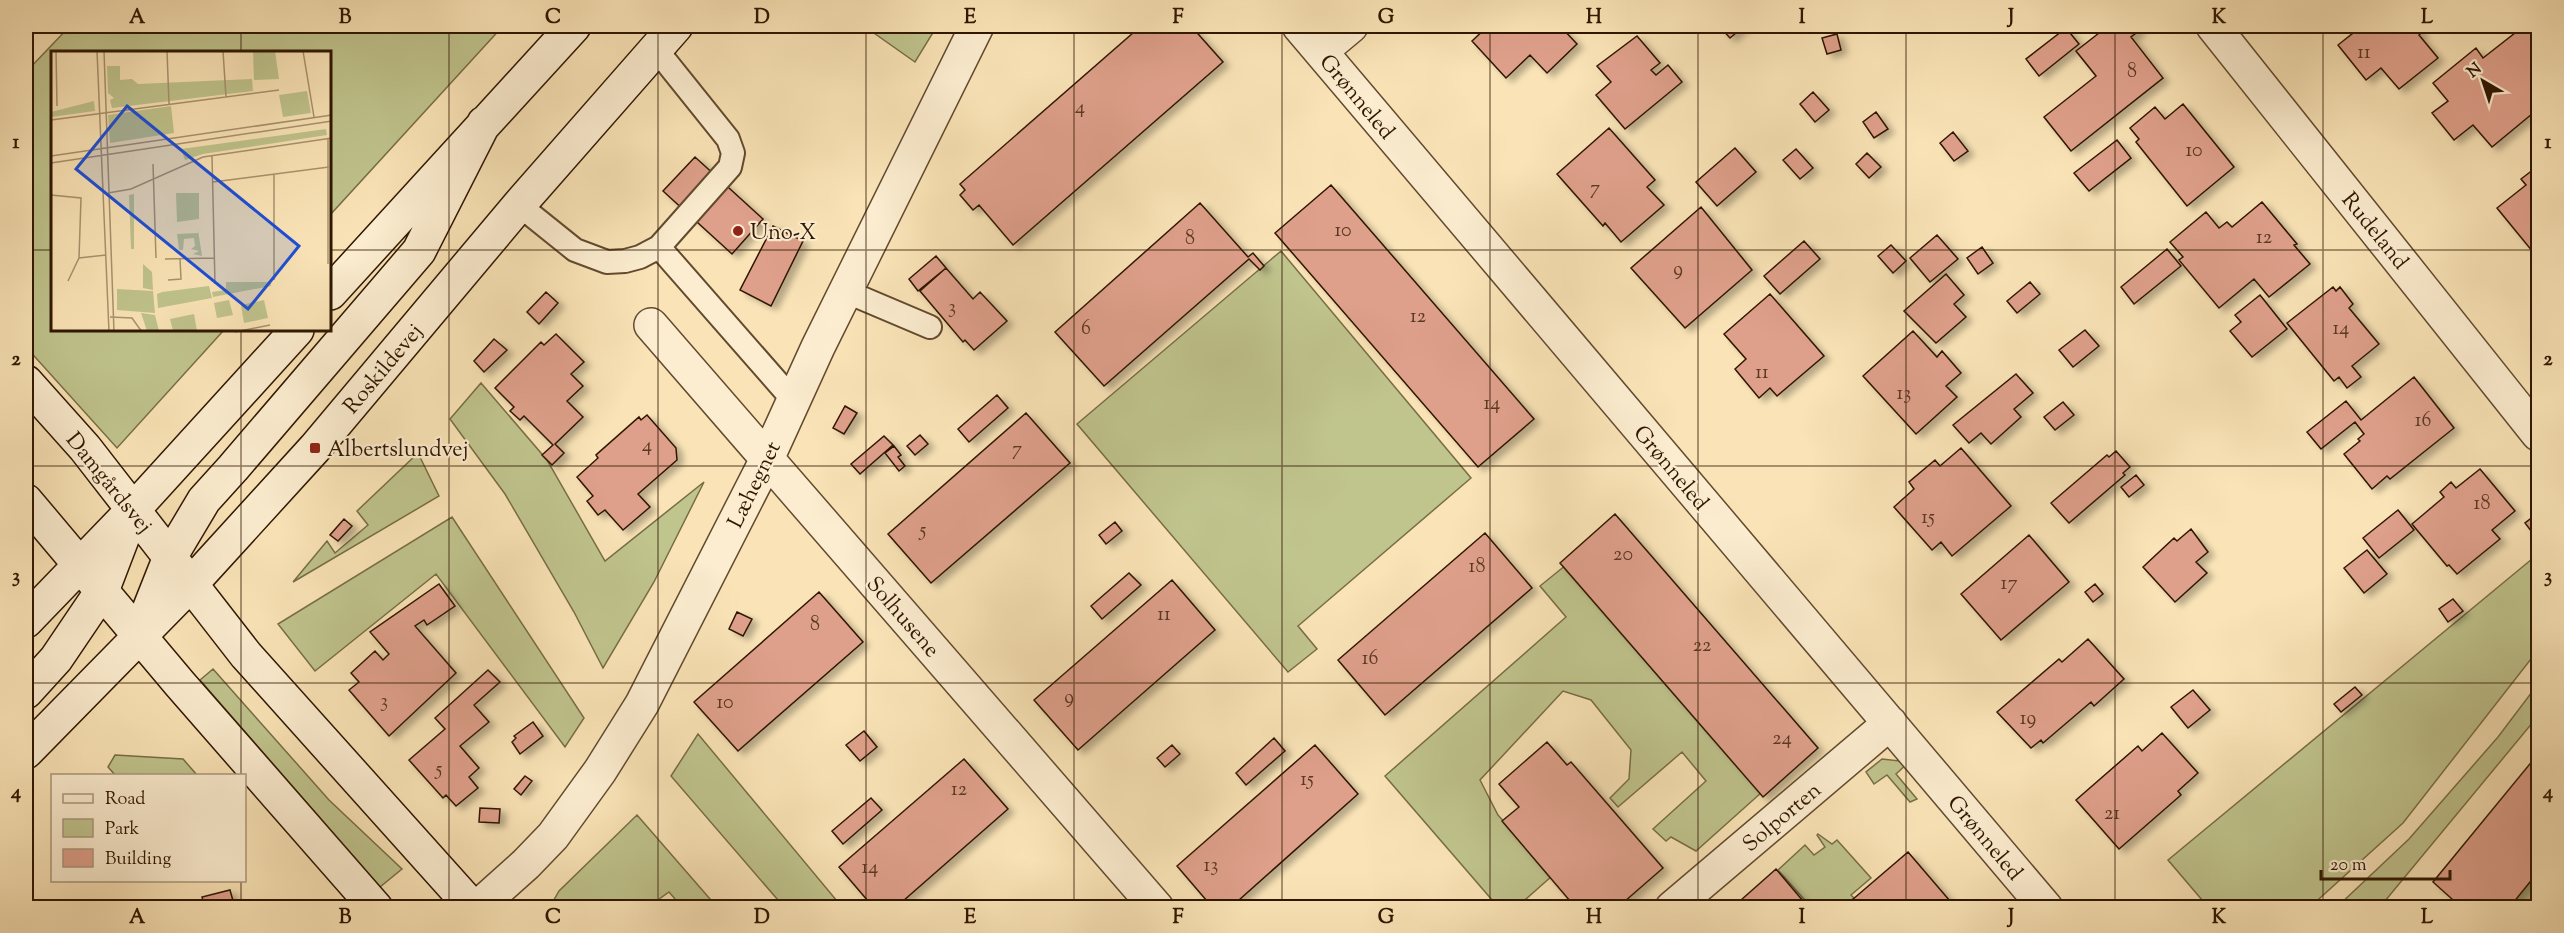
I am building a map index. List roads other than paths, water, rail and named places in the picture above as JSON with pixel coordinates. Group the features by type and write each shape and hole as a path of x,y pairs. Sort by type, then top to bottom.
{"street":[{"path":"332,291 574,26"},
{"name":"Læhegnet","path":"475,908 526,864 553,836 600,771 642,704 767,459 845,291 976,26"},
{"name":"Grønneled","path":"1299,26 2046,908"},
{"path":"1321,51 1351,26"},
{"name":"Rudeland","path":"2213,26 2538,434"},
{"name":"Roskildevej","path":"26,752 191,584 315,448 519,205 666,37"},
{"path":"139,635 170,557 204,500 418,250 484,123"},
{"name":"Solhusene","path":"651,325 1157,908"},
{"path":"26,621 133,510 295,332"},
{"name":"Damgårdsvej","path":"26,382 85,448 191,584"},
{"path":"26,501 376,908"},
{"path":"26,692 56,659 102,591 133,510"},
{"path":"191,584 246,655 475,908"},
{"name":"Solporten","path":"1672,908 1890,723"}],"lane":[{"path":"519,205 575,250 607,262 640,257 659,247 730,167 733,153 728,139 666,37"},
{"path":"659,247 793,400"},
{"path":"845,291 930,327"}],"place":[{"name":"Uno-X","path":"738,231"},
{"name":"Albertslundvej","path":"315,448"}]}
